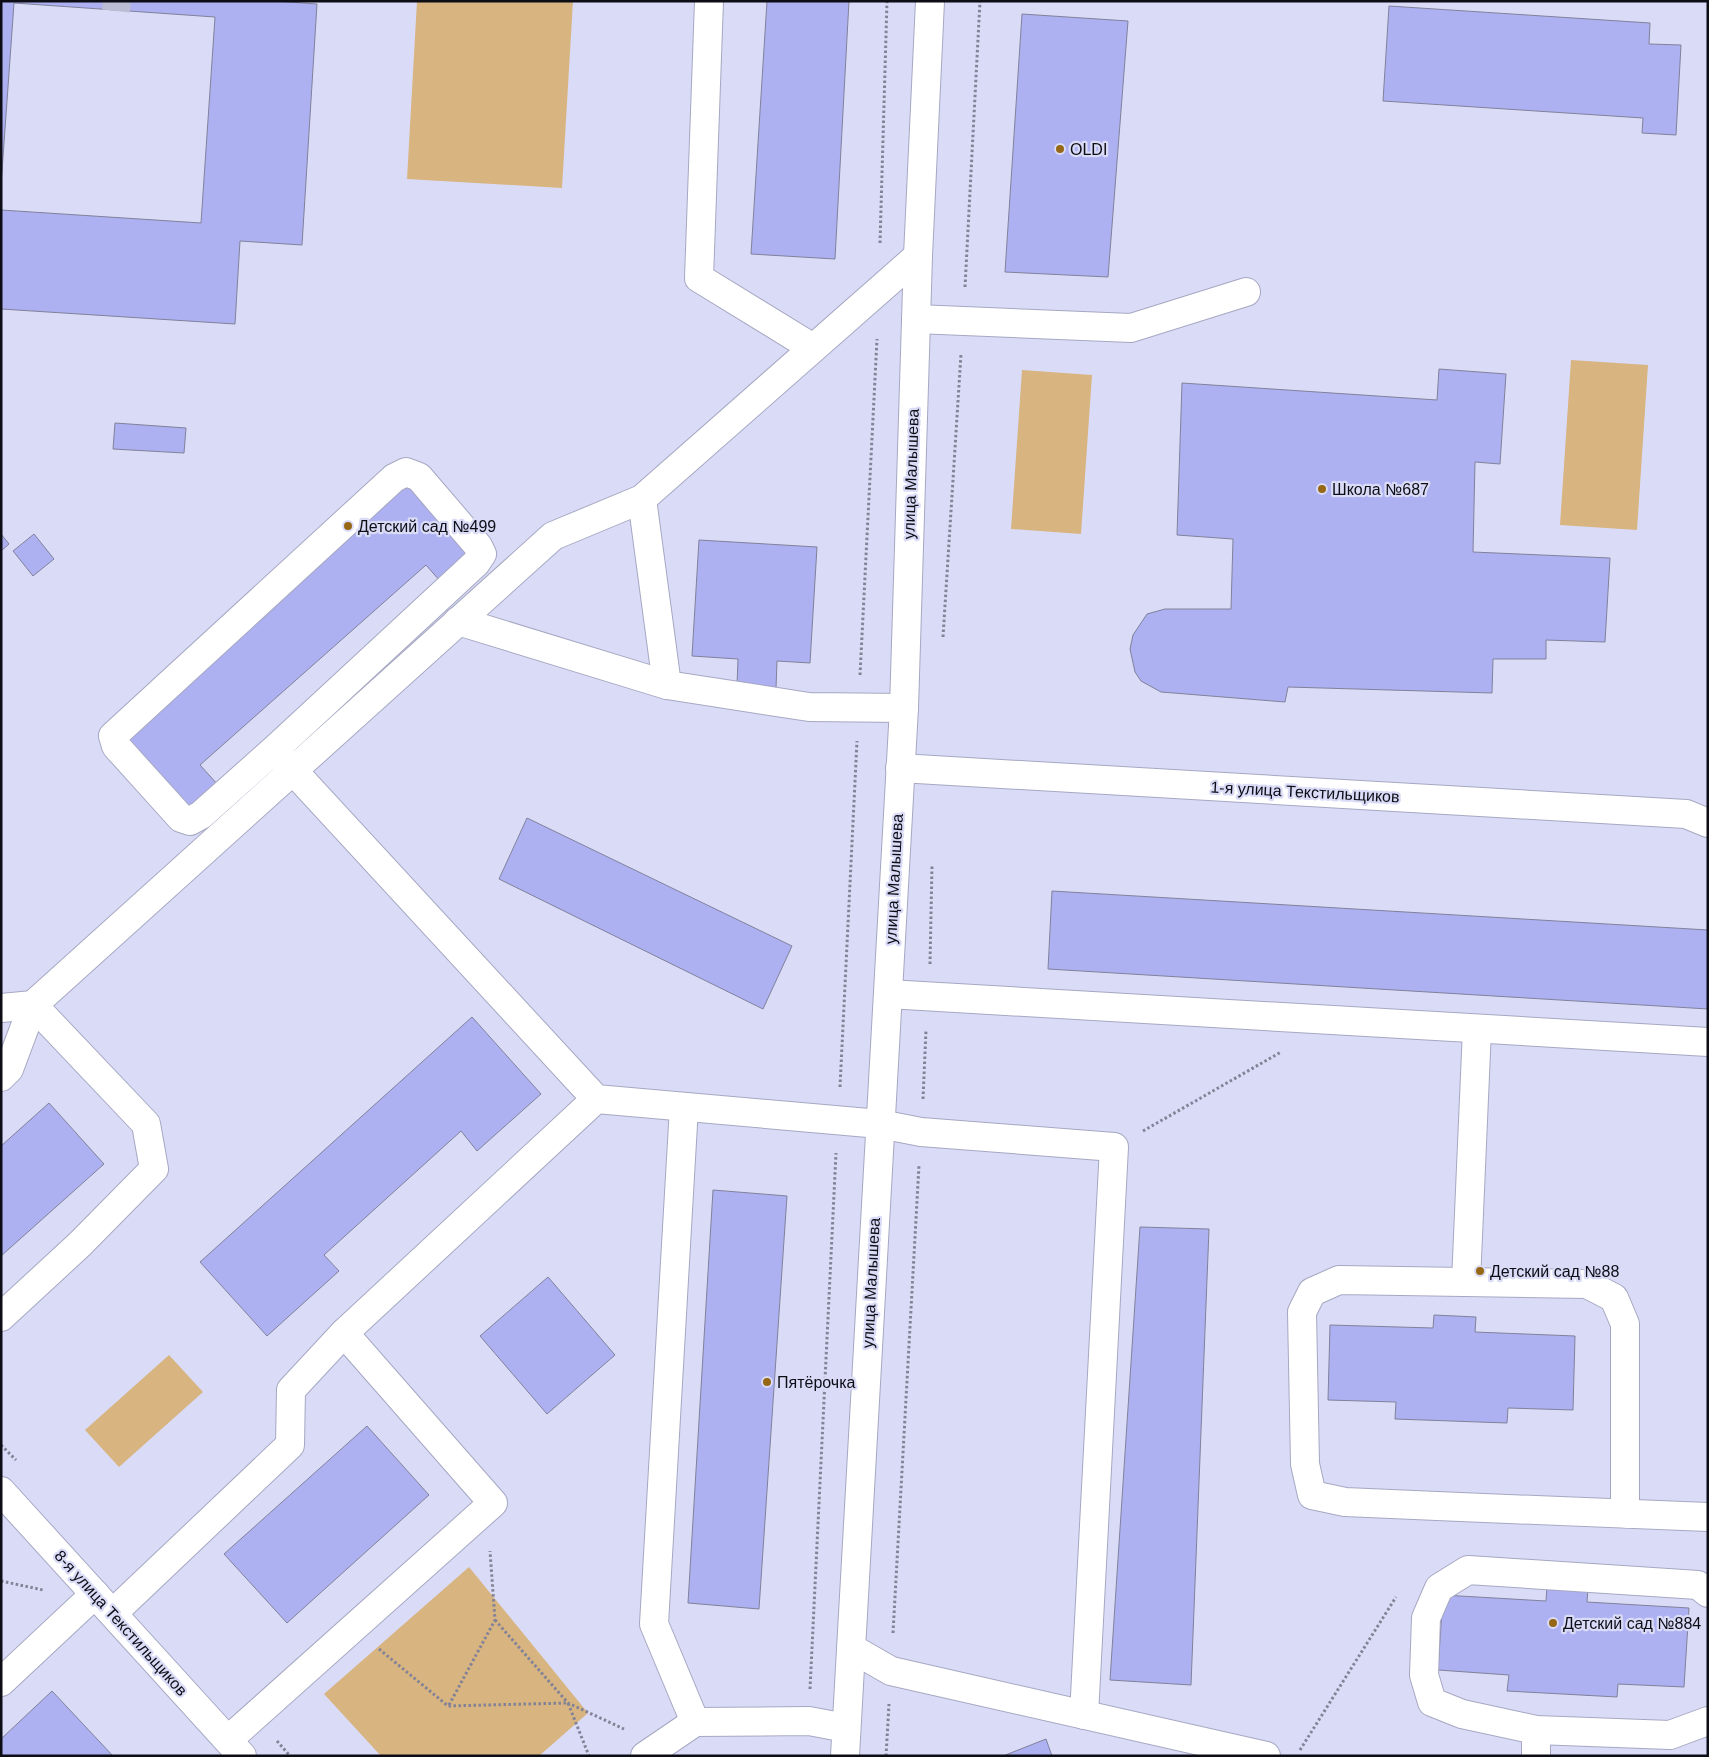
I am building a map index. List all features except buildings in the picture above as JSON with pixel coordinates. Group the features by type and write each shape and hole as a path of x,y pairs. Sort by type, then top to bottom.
{"street":[{"path":"709,1 699,278 813,348"},
{"name":"улица Малышева","path":"845,1756 904,708 918,256 930,1"},
{"path":"1,1077 9,1069 32,1005 284,759 476,563 482,554 478,546 419,476 406,472 394,478 113,736 116,746 181,818 190,822 284,759 458,621 552,536 642,499 918,256"},
{"path":"916,319 1131,328 1246,292"},
{"path":"642,499 667,685"},
{"path":"458,621 667,685 810,706 904,708"},
{"path":"284,759 596,1099 880,1124 921,1132 1114,1147 1084,1715"},
{"name":"1-я улица Текстильщиков","path":"900,768 1686,814 1708,823"},
{"path":"888,994 1708,1042"},
{"path":"1,1008 32,1005"},
{"path":"1,1317 80,1244 154,1169 146,1124 32,1005"},
{"path":"1466,1282 1476,1028"},
{"path":"1,1682 104,1604 290,1445 291,1390 344,1333 596,1099"},
{"path":"684,1107 654,1624 695,1722"},
{"path":"1626,1514 1625,1324 1614,1298 1587,1284 1339,1280 1312,1292 1302,1312 1305,1464 1312,1495 1345,1502 1626,1514 1708,1517"},
{"path":"235,1748 353,1628 493,1503 344,1333"},
{"name":"8-я улица Текстильщиков","path":"1,1491 235,1748"},
{"path":"1708,1593 1698,1585 1468,1570 1439,1588 1426,1618 1424,1675 1432,1702 1536,1743 1670,1735 1708,1721"},
{"path":"851,1648 891,1671 1266,1756"},
{"path":"652,1751 695,1722 809,1721 846,1728"}],"path":[{"path":"809,1721 879,291 887,1"},
{"path":"942,642 963,322 980,1"},
{"path":"886,1756 921,1132 932,863"},
{"path":"1114,1147 1285,1050"},
{"path":"448,1706 495,1620 487,1508"},
{"path":"495,1620 568,1703 652,1751"},
{"path":"353,1628 448,1706 568,1703"},
{"path":"568,1703 589,1756"}],"shaded area":[{"path":"417,1 573,1 562,188 407,179"},
{"path":"1571,360 1648,365 1637,530 1560,525"},
{"path":"1022,370 1092,375 1081,534 1011,529"},
{"path":"169,1355 203,1392 119,1467 85,1430"},
{"path":"469,1567 588,1713 539,1756 381,1756 324,1694"}],"tunnel":[{"path":"116,11 117,1"}],"place":[{"name":"OLDI","path":"1060,149"},
{"name":"Школа №687","path":"1322,489"},
{"name":"Детский сад №499","path":"348,526"},
{"name":"Детский сад №88","path":"1480,1271"},
{"name":"Пятёрочка","path":"767,1382"},
{"name":"Детский сад №884","path":"1553,1623"}]}
